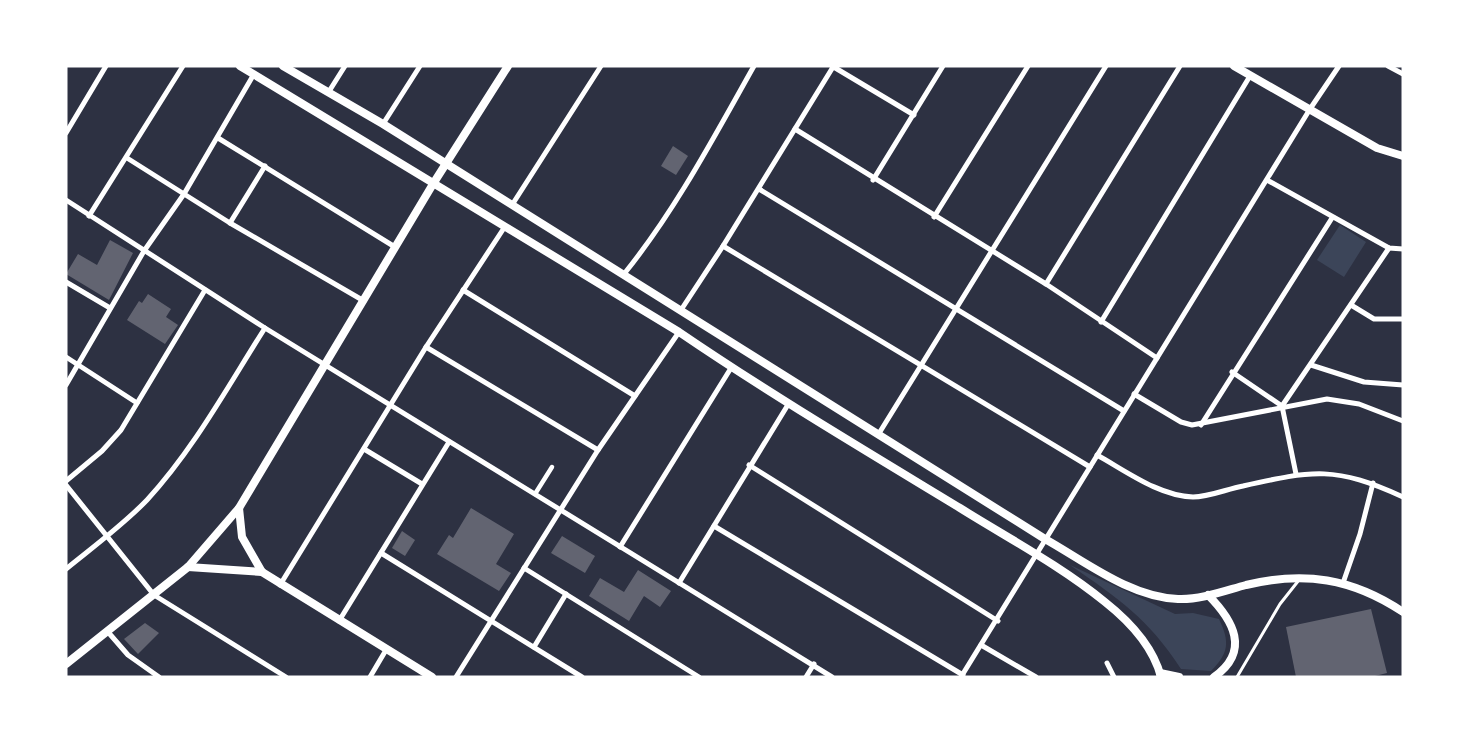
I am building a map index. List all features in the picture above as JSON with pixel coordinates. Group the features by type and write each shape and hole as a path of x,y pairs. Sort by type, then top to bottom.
{"main road":[{"path":"240,66 679,332 731,368 1036,555 1104,602 1131,627 1151,652 1160,675 1179,677"},
{"path":"283,66 382,124 624,274 1045,539 1133,588 1180,599 1208,595 1264,581 1302,576 1343,583 1369,593 1403,612"},
{"path":"66,664 188,567 239,508 433,184 508,66"},
{"path":"1234,66 1377,148 1403,156"},
{"path":"239,508 242,537 249,554 262,572 432,677"},
{"path":"188,567 262,572"},
{"path":"1208,595 1227,614 1233,628 1234,650 1231,659 1214,677"}],"street":[{"path":"89,216 183,66"},
{"path":"328,93 345,66"},
{"path":"382,124 420,66"},
{"path":"512,205 601,66"},
{"path":"624,274 647,246 711,142 754,66"},
{"path":"681,310 759,189 832,66 914,116"},
{"path":"873,180 943,66"},
{"path":"934,218 1028,66"},
{"path":"878,435 1106,66"},
{"path":"1046,284 1180,66"},
{"path":"714,526 962,676 998,621 1045,539 1310,109 1339,66"},
{"path":"1388,66 1403,74"},
{"path":"66,133 68,125 103,67"},
{"path":"66,385 144,251 184,194 254,74"},
{"path":"1101,322 1250,76"},
{"path":"795,129 934,218 1046,284 1157,358"},
{"path":"218,138 396,248"},
{"path":"127,158 230,223 364,301"},
{"path":"230,223 265,166"},
{"path":"1267,180 1389,248 1403,249"},
{"path":"759,189 1124,411"},
{"path":"66,200 326,366 832,677"},
{"path":"1201,425 1232,372 1332,218"},
{"path":"280,585 426,347 504,228"},
{"path":"723,246 1090,467"},
{"path":"1282,406 1389,248"},
{"path":"66,282 110,308"},
{"path":"204,290 121,430 102,451 66,483 154,595 286,677"},
{"path":"463,290 635,396"},
{"path":"1351,305 1374,319 1403,320"},
{"path":"66,568 146,501 168,475 197,435 265,328"},
{"path":"456,677 598,450 679,332"},
{"path":"426,347 598,450"},
{"path":"66,357 137,403"},
{"path":"1311,365 1364,382 1403,385"},
{"path":"620,547 731,368"},
{"path":"1232,372 1282,406 1296,474"},
{"path":"1134,394 1181,422 1201,425 1282,406 1326,399 1359,404 1403,421"},
{"path":"679,583 749,465 789,403"},
{"path":"339,621 449,441"},
{"path":"364,449 422,484"},
{"path":"1097,455 1172,494 1195,497 1296,474 1346,474 1403,497"},
{"path":"749,465 998,621"},
{"path":"535,494 552,467"},
{"path":"1343,583 1360,534 1373,483"},
{"path":"381,554 582,677"},
{"path":"524,568 699,677"},
{"path":"534,647 566,594"},
{"path":"108,632 128,655 159,677"},
{"path":"981,645 1036,677"},
{"path":"370,677 386,650"},
{"path":"1107,663 1114,677"},
{"path":"806,677 814,664"}],"lane":[{"path":"1238,677 1280,604 1302,576"}],"shaded area":[{"path":"1340,225 1366,242 1344,277 1317,260"},
{"path":"1070,565 1175,614 1193,613 1219,619 1226,641 1221,659 1211,671 1181,669 1157,636 1132,611"}],"building":[{"path":"673,146 688,156 676,175 661,166"},
{"path":"110,240 133,253 109,300 66,274 78,254 97,265"},
{"path":"148,294 171,309 166,317 178,325 165,344 127,320 139,301 142,303"},
{"path":"471,508 514,534 496,564 511,573 499,591 437,554 449,535 453,538"},
{"path":"402,531 415,540 405,556 392,548"},
{"path":"562,536 595,556 585,573 551,553"},
{"path":"638,570 671,591 660,607 644,596 629,621 589,596 600,578 624,592"},
{"path":"1371,609 1387,673 1371,677 1296,677 1286,627"},
{"path":"145,623 159,633 138,654 124,639"}]}
